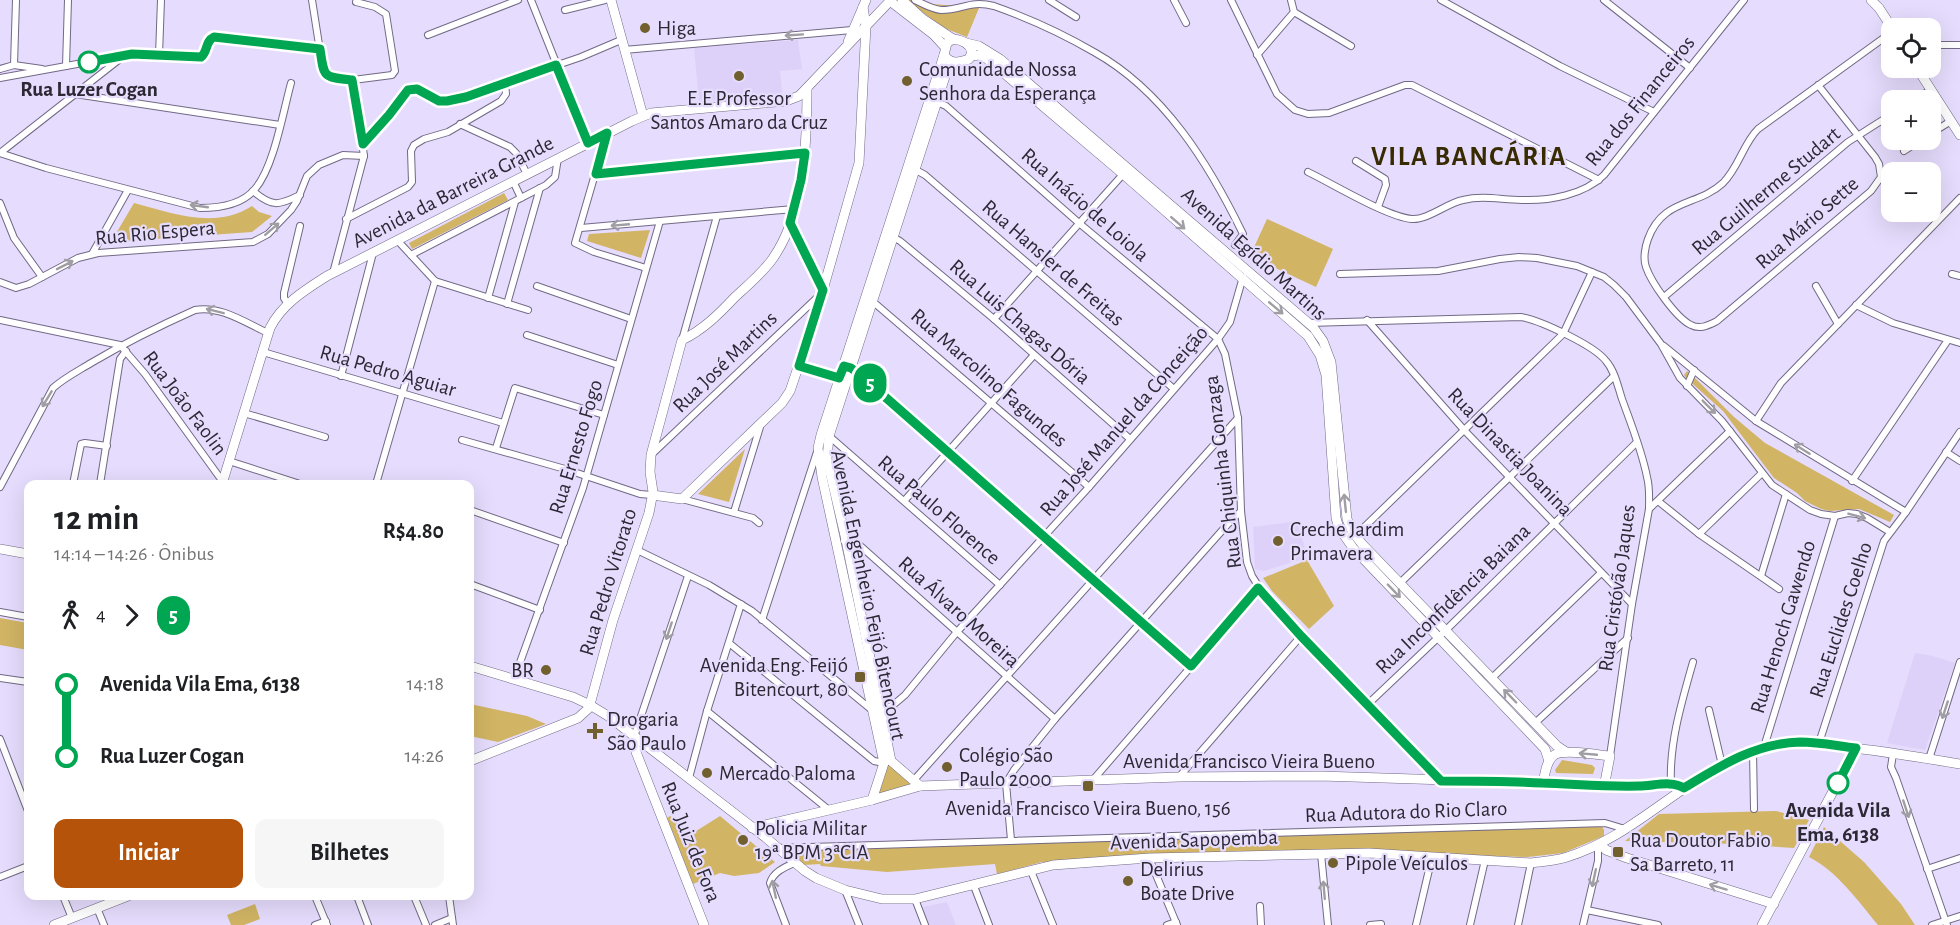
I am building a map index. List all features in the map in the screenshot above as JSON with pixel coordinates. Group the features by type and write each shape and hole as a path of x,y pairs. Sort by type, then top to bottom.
{"main road":[{"path":"611,0 644,116"},
{"name":"Avenida Egídio Martins","path":"902,0 923,19 953,39 979,45 990,52 1126,171 1242,279 1302,330 1320,355 1326,375 1336,518 1339,528 1353,548 1442,634 1492,678 1566,753"},
{"path":"891,1 934,35 946,54 961,62 972,56 972,49 966,43"},
{"name":"Avenida da Barreira Grande","path":"223,480 268,333 276,317 308,288 333,273 644,116 674,111 786,101 799,96 891,1"},
{"path":"1873,1 1884,18"},
{"path":"652,495 682,500 787,398 822,292 858,163 866,26 865,3"},
{"name":"Avenida da Barreira Grande","path":"846,47 865,3"},
{"path":"946,54 953,39"},
{"name":"Avenida Engenheiro Feijó Bitencourt","path":"842,542 822,477 818,448 848,367 946,54"},
{"name":"Avenida Egídio Martins","path":"972,56 979,55 986,58 1309,322 1323,341 1331,362 1347,519 1355,536 1400,583 1442,634 1545,749 1549,761"},
{"path":"1923,78 1931,90"},
{"path":"682,340 713,319 769,264 782,243 790,223 801,180 805,153 807,88"},
{"path":"1941,106 1960,135"},
{"name":"Rua Pedro Vitorato","path":"590,705 613,620 649,513 652,495 651,455 682,340"},
{"name":"Avenida Engenheiro Feijó Bitencourt","path":"843,379 829,436 827,459 888,762 872,800"},
{"path":"0,549 24,554"},
{"name":"Avenida Sapopemba","path":"474,667 573,697 590,705 608,716 816,878 845,890 882,899 915,899 1062,864 1149,858 1369,853 1532,863 1566,858 1599,844 1625,830 1667,799 1722,765 1764,747 1787,743 1819,743 1960,764"},
{"path":"474,759 578,718 587,712 590,705"},
{"name":"Rua Juiz de Fora","path":"634,737 636,753 704,925"},
{"path":"1762,925 1856,748"},
{"path":"1543,783 1549,761 1557,753 1610,756"},
{"name":"Rua Cristóvão Jaques","path":"1604,787 1610,756"},
{"name":"Avenida Engenheiro Feijó Bitencourt","path":"888,762 917,783"},
{"name":"Avenida Francisco Vieira Bueno","path":"752,828 872,800 917,783 1320,776 1604,787 1671,784 1684,788"},
{"path":"1651,786 1664,793 1667,799"},
{"path":"1599,844 1606,850 1627,858 1774,904"},
{"path":"54,925 118,900"}],"street":[{"path":"14,65 16,0"},
{"path":"66,66 68,0"},
{"path":"159,55 161,0"},
{"path":"312,0 323,70 326,75 352,80 393,75 395,71 386,14 356,2"},
{"path":"428,35 518,0"},
{"path":"531,0 588,143"},
{"path":"565,9 605,0"},
{"path":"915,0 939,10 972,2 983,3 1047,28 1095,52 1114,65 1169,115 1193,148 1243,234 1235,245"},
{"path":"1048,0 1076,17"},
{"path":"1174,0 1186,23"},
{"path":"1231,0 1277,94 1294,110 1308,114 1329,113 1405,85 1412,85 1599,180"},
{"path":"1291,0 1294,12 1351,46"},
{"path":"1441,0 1593,83 1654,112"},
{"path":"1604,0 1690,68"},
{"name":"Rua dos Financeiros","path":"1308,172 1378,207 1412,219 1420,218 1465,199 1480,197 1524,201 1543,200 1580,190 1599,180 1744,0"},
{"path":"1257,55 1294,12"},
{"path":"363,144 408,90 417,89 439,101 447,101 466,97 556,65 623,45 852,30"},
{"path":"0,78 142,53 201,57 205,54 210,39 218,36 320,49"},
{"path":"1664,297 1650,276 1644,260 1647,240 1660,219 1678,205 1707,194 1724,182 1752,135 1758,129 1881,38"},
{"path":"1941,45 1960,45"},
{"path":"0,153 125,55"},
{"path":"0,69 14,65 45,70"},
{"path":"333,273 364,156 352,80"},
{"path":"0,153 46,168 200,208 230,205 253,191 266,170 291,83"},
{"path":"346,219 408,187 412,182 411,151 414,144 448,132 505,98 505,83"},
{"name":"Rua Mário Sette","path":"1664,297 1691,325 1700,327 1717,321 1876,184 1881,177 1879,164 1818,85"},
{"path":"75,94 280,125"},
{"name":"Rua Inácio de Loiola","path":"933,101 946,106 1079,223 1218,339"},
{"name":"Rua Guilherme Studart","path":"1664,297 1858,135 1881,121"},
{"path":"1941,127 1951,121"},
{"path":"460,124 510,147 516,153 527,174"},
{"path":"607,133 575,243 594,252 646,268"},
{"path":"596,174 805,153"},
{"name":"Rua Rio Espera","path":"0,282 16,288 78,258 92,254 260,240 291,210 308,176 319,165 343,155 364,156"},
{"path":"507,304 540,188 555,177 558,158"},
{"path":"1356,161 1385,179 1386,185 1378,207"},
{"name":"Rua Hansler de Freitas","path":"911,168 1174,389"},
{"path":"994,319 1126,171"},
{"path":"488,298 518,200 513,181"},
{"name":"Avenida da Barreira Grande","path":"411,255 540,188"},
{"path":"92,254 128,190"},
{"path":"253,191 272,204 286,202 300,195"},
{"path":"1756,421 1781,383 1960,198"},
{"path":"0,203 14,238 42,277"},
{"path":"580,228 794,209"},
{"path":"682,340 717,216"},
{"name":"Rua Ernesto Fogo","path":"514,679 586,476 660,221"},
{"path":"790,223 822,292"},
{"path":"288,304 284,293 300,226"},
{"name":"Rua Luis Chagas Dória","path":"890,235 994,319 1130,439"},
{"path":"398,241 435,281 528,310"},
{"path":"341,376 345,353 373,253"},
{"path":"1340,274 1438,271 1519,257 1577,266 1592,272 1614,285 1661,344 1680,378 1730,431 1773,485 1810,510 1834,516 1857,514 1890,532"},
{"name":"Rua José Manuel da Conceição","path":"877,710 892,706 905,695 956,633 1089,487 1218,339 1230,322 1242,279 1249,271"},
{"path":"1355,536 1563,334 1592,272"},
{"path":"1952,274 1960,276"},
{"path":"376,480 435,281"},
{"path":"537,286 632,319"},
{"path":"1816,286 1838,324"},
{"name":"Rua José Martins","path":"651,455 822,292"},
{"name":"Rua Marcolino Fagundes","path":"869,300 1089,487"},
{"path":"1856,305 1893,323 1960,343"},
{"path":"0,487 53,388 62,380 123,348 149,330 203,308 216,310 268,333"},
{"name":"Rua Cristóvão Jaques","path":"1309,322 1521,317 1546,324 1606,360 1614,376 1647,476 1649,509 1632,604 1629,638 1610,756"},
{"path":"0,320 123,348"},
{"name":"Rua Dinastia Joanina","path":"1367,320 1465,431 1632,604"},
{"path":"1302,330 1309,322"},
{"path":"527,335 618,365"},
{"name":"Rua Chiquinha Gonzaga","path":"1218,339 1225,354 1238,418 1241,511 1247,562 1258,588 1301,636 1441,781"},
{"path":"1852,480 1948,340"},
{"path":"1661,344 1756,421 1906,512"},
{"path":"101,480 123,348"},
{"name":"Rua João Faolin","path":"123,348 145,374 220,480"},
{"name":"Rua Pedro Aguiar","path":"263,352 503,423"},
{"path":"905,500 1034,355"},
{"path":"799,366 843,379"},
{"path":"848,367 949,452 1191,666"},
{"path":"1687,386 1695,370"},
{"path":"1400,583 1614,376"},
{"path":"496,448 516,388 604,415"},
{"path":"244,413 325,437"},
{"path":"917,783 1006,676 1238,418"},
{"path":"734,513 761,423"},
{"path":"1649,509 1730,431"},
{"name":"Rua Euclides Coelho","path":"1819,743 1884,541 1960,432"},
{"name":"Rua Paulo Florence","path":"829,436 1000,585"},
{"path":"462,440 496,448 640,494 652,495"},
{"name":"Rua Inconfidência Baiana","path":"1368,704 1637,442"},
{"path":"74,480 81,444 107,446"},
{"path":"762,620 818,448"},
{"path":"1946,452 1960,461"},
{"path":"229,461 288,480"},
{"path":"1699,534 1762,473"},
{"path":"806,482 816,475 822,477"},
{"path":"1761,576 1786,494"},
{"path":"682,500 753,518 759,523"},
{"path":"1658,501 1699,534 1779,589"},
{"path":"474,511 564,543"},
{"path":"1011,840 1006,783 1024,756 1241,511"},
{"name":"Rua Henoch Gawendo","path":"1764,747 1834,516"},
{"name":"Rua Álvaro Moreira","path":"842,542 857,543 1055,719"},
{"path":"637,550 709,585 741,604 877,710"},
{"path":"1492,678 1601,573"},
{"path":"634,737 688,576"},
{"path":"474,585 540,610"},
{"path":"1091,781 1258,588"},
{"path":"688,778 741,604"},
{"path":"0,612 24,616"},
{"path":"1179,777 1301,636"},
{"path":"1535,723 1629,638"},
{"path":"729,643 874,760 888,762"},
{"path":"1671,784 1670,768 1679,713 1693,662"},
{"path":"1929,759 1960,662"},
{"path":"0,678 24,681"},
{"path":"1709,710 1722,765"},
{"path":"707,711 829,810"},
{"path":"0,738 24,800"},
{"path":"1753,751 1754,809"},
{"path":"1893,754 1891,767 1947,923"},
{"path":"1605,823 1610,828 1612,837"},
{"name":"Rua Adutora do Rio Claro","path":"777,848 1605,823 1625,830"},
{"path":"1583,925 1598,861 1599,844"},
{"path":"1321,854 1328,925"},
{"path":"1416,925 1432,857"},
{"path":"1149,858 1176,923 1167,925"},
{"path":"1926,869 1960,858"},
{"path":"1470,925 1485,860"},
{"path":"786,925 770,883 782,868 794,863"},
{"path":"1518,925 1532,863"},
{"path":"0,877 24,868"},
{"path":"1031,871 1053,925"},
{"path":"974,886 989,925"},
{"path":"845,890 859,925"},
{"path":"915,899 925,925"},
{"path":"65,900 72,918"},
{"path":"315,925 326,923 317,900"},
{"path":"359,900 368,925"},
{"path":"416,900 426,925"},
{"path":"435,925 453,921 450,900"},
{"path":"1260,906 1261,925"},
{"path":"97,908 104,925"},
{"path":"1587,910 1658,925"},
{"path":"1932,925 1947,923 1960,916"},
{"path":"1370,925 1381,924"}],"shaded area":[{"path":"906,0 979,8 967,37 944,28"},
{"name":"E.E Professor Santos Amaro da Cruz","path":"798,40 802,69 780,71 782,93 699,101 694,48"},
{"path":"504,193 508,200 412,249 409,243"},
{"path":"134,203 193,217 223,217 252,206 259,212 272,216 252,232 111,242"},
{"path":"1267,219 1333,249 1316,287 1250,256"},
{"path":"650,230 641,258 587,241 589,234"},
{"path":"1687,371 1734,417 1765,443 1894,515 1890,522 1859,509 1830,511 1821,509 1805,501 1774,478 1723,411 1686,378 1684,375"},
{"path":"745,449 729,502 698,494"},
{"name":"Creche Jardim Primavera","path":"1297,521 1307,555 1299,560 1264,571 1255,569 1253,527"},
{"path":"1307,560 1334,606 1309,629 1272,591 1263,578"},
{"path":"0,618 24,622 24,649 0,645"},
{"path":"1915,653 1955,663 1925,750 1887,743"},
{"path":"474,705 527,716 546,724 498,742 474,737"},
{"path":"1562,760 1592,765 1595,768 1593,774 1556,773 1555,770"},
{"path":"891,761 920,786 872,800 884,763"},
{"path":"1776,811 1809,820 1794,848 1625,841 1659,814"},
{"path":"670,816 693,833 720,816 775,862 759,873 734,876 720,873 693,884 667,818"},
{"path":"1602,827 1604,836 1563,853 1528,857 1401,853 1042,862 997,874 995,864 887,872 821,866 820,864 804,865 784,848"},
{"path":"1824,827 1864,862 1901,904 1915,925 1878,925 1838,879 1809,857"},
{"path":"947,902 956,925 928,925 923,907"},
{"path":"255,904 260,919 244,925 231,925 227,915"}],"bus line":[{"name":"5","path":"89,62 142,53 197,58 205,54 208,41 218,36 320,49 326,75 352,80 363,144 412,88 439,101 447,101 466,97 556,65 588,143 607,133 596,174 805,153 790,223 823,290 799,366 839,378 844,366 859,374 1191,666 1258,588 1301,636 1441,781 1604,787 1671,784 1684,788 1729,761 1751,751 1802,742 1856,748 1838,783"}],"place":[{"name":"Higa","path":"645,28"},
{"name":"Rua Luzer Cogan","path":"89,62"},
{"name":"E.E Professor Santos Amaro da Cruz","path":"739,76"},
{"name":"Comunidade Nossa Senhora da Esperança","path":"907,81"},
{"name":"Creche Jardim Primavera","path":"1278,541"},
{"name":"BR","path":"546,670"},
{"name":"Avenida Eng. Feijó Bitencourt, 80","path":"860,677"},
{"name":"Drogaria São Paulo","path":"595,731"},
{"name":"Colégio São Paulo 2000","path":"947,767"},
{"name":"Mercado Paloma","path":"707,773"},
{"name":"Avenida Vila Ema, 6138","path":"1838,783"},
{"name":"Avenida Francisco Vieira Bueno, 156","path":"1088,786"},
{"name":"Policia Militar 19ª BPM 3ªCIA","path":"743,840"},
{"name":"Rua Doutor Fabio Sa Barreto, 11","path":"1618,852"},
{"name":"Pipole Veículos","path":"1333,863"},
{"name":"Delirius Boate Drive","path":"1128,881"}],"district":[{"name":"VILA BANCÁRIA","path":"1469,156"}]}
